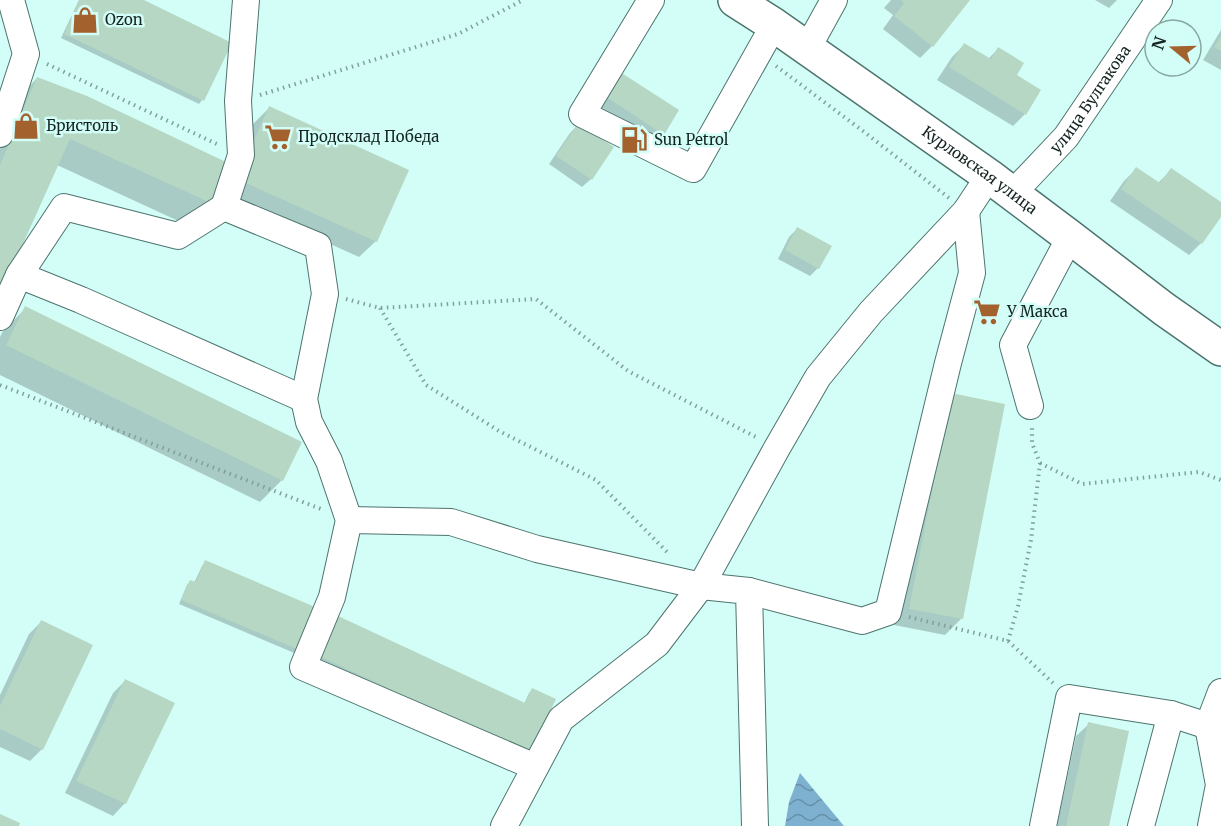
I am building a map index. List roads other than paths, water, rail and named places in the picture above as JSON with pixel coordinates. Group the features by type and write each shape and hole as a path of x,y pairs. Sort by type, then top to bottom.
{"main road":[{"name":"Курловская улица","path":"735,0 1001,185 1164,309 1221,349"}],"street":[{"path":"0,134 26,54 11,0"},
{"path":"0,317 19,275 64,207 178,236 224,207 242,155 238,101 246,0"},
{"path":"651,0 582,114 693,169 774,25"},
{"path":"807,49 834,0"},
{"name":"улица Булгакова","path":"504,826 561,719 657,644 701,586 818,377 871,312 966,211 1066,137 1159,0"},
{"path":"224,207 318,246 325,294 303,399 309,422 329,461 349,520 332,597 303,667 536,767"},
{"path":"349,520 451,522 537,549 701,586 749,591 862,621 888,612 972,273 966,211"},
{"path":"1030,406 1013,345 1070,237"},
{"path":"19,275 81,300 303,399"},
{"path":"749,591 755,826"},
{"path":"1211,826 1220,785 1208,726 1221,692"},
{"path":"1043,826 1069,698 1171,714 1208,726"},
{"path":"1141,826 1171,714"}],"water":[{"path":"800,773 844,826 785,826 789,802"}],"place":[{"name":"Ozon","path":"85,20"},
{"name":"Бристоль","path":"26,126"},
{"name":"Продсклад Победа","path":"278,137"},
{"name":"Sun Petrol","path":"634,140"},
{"name":"У Макса","path":"987,312"}]}
